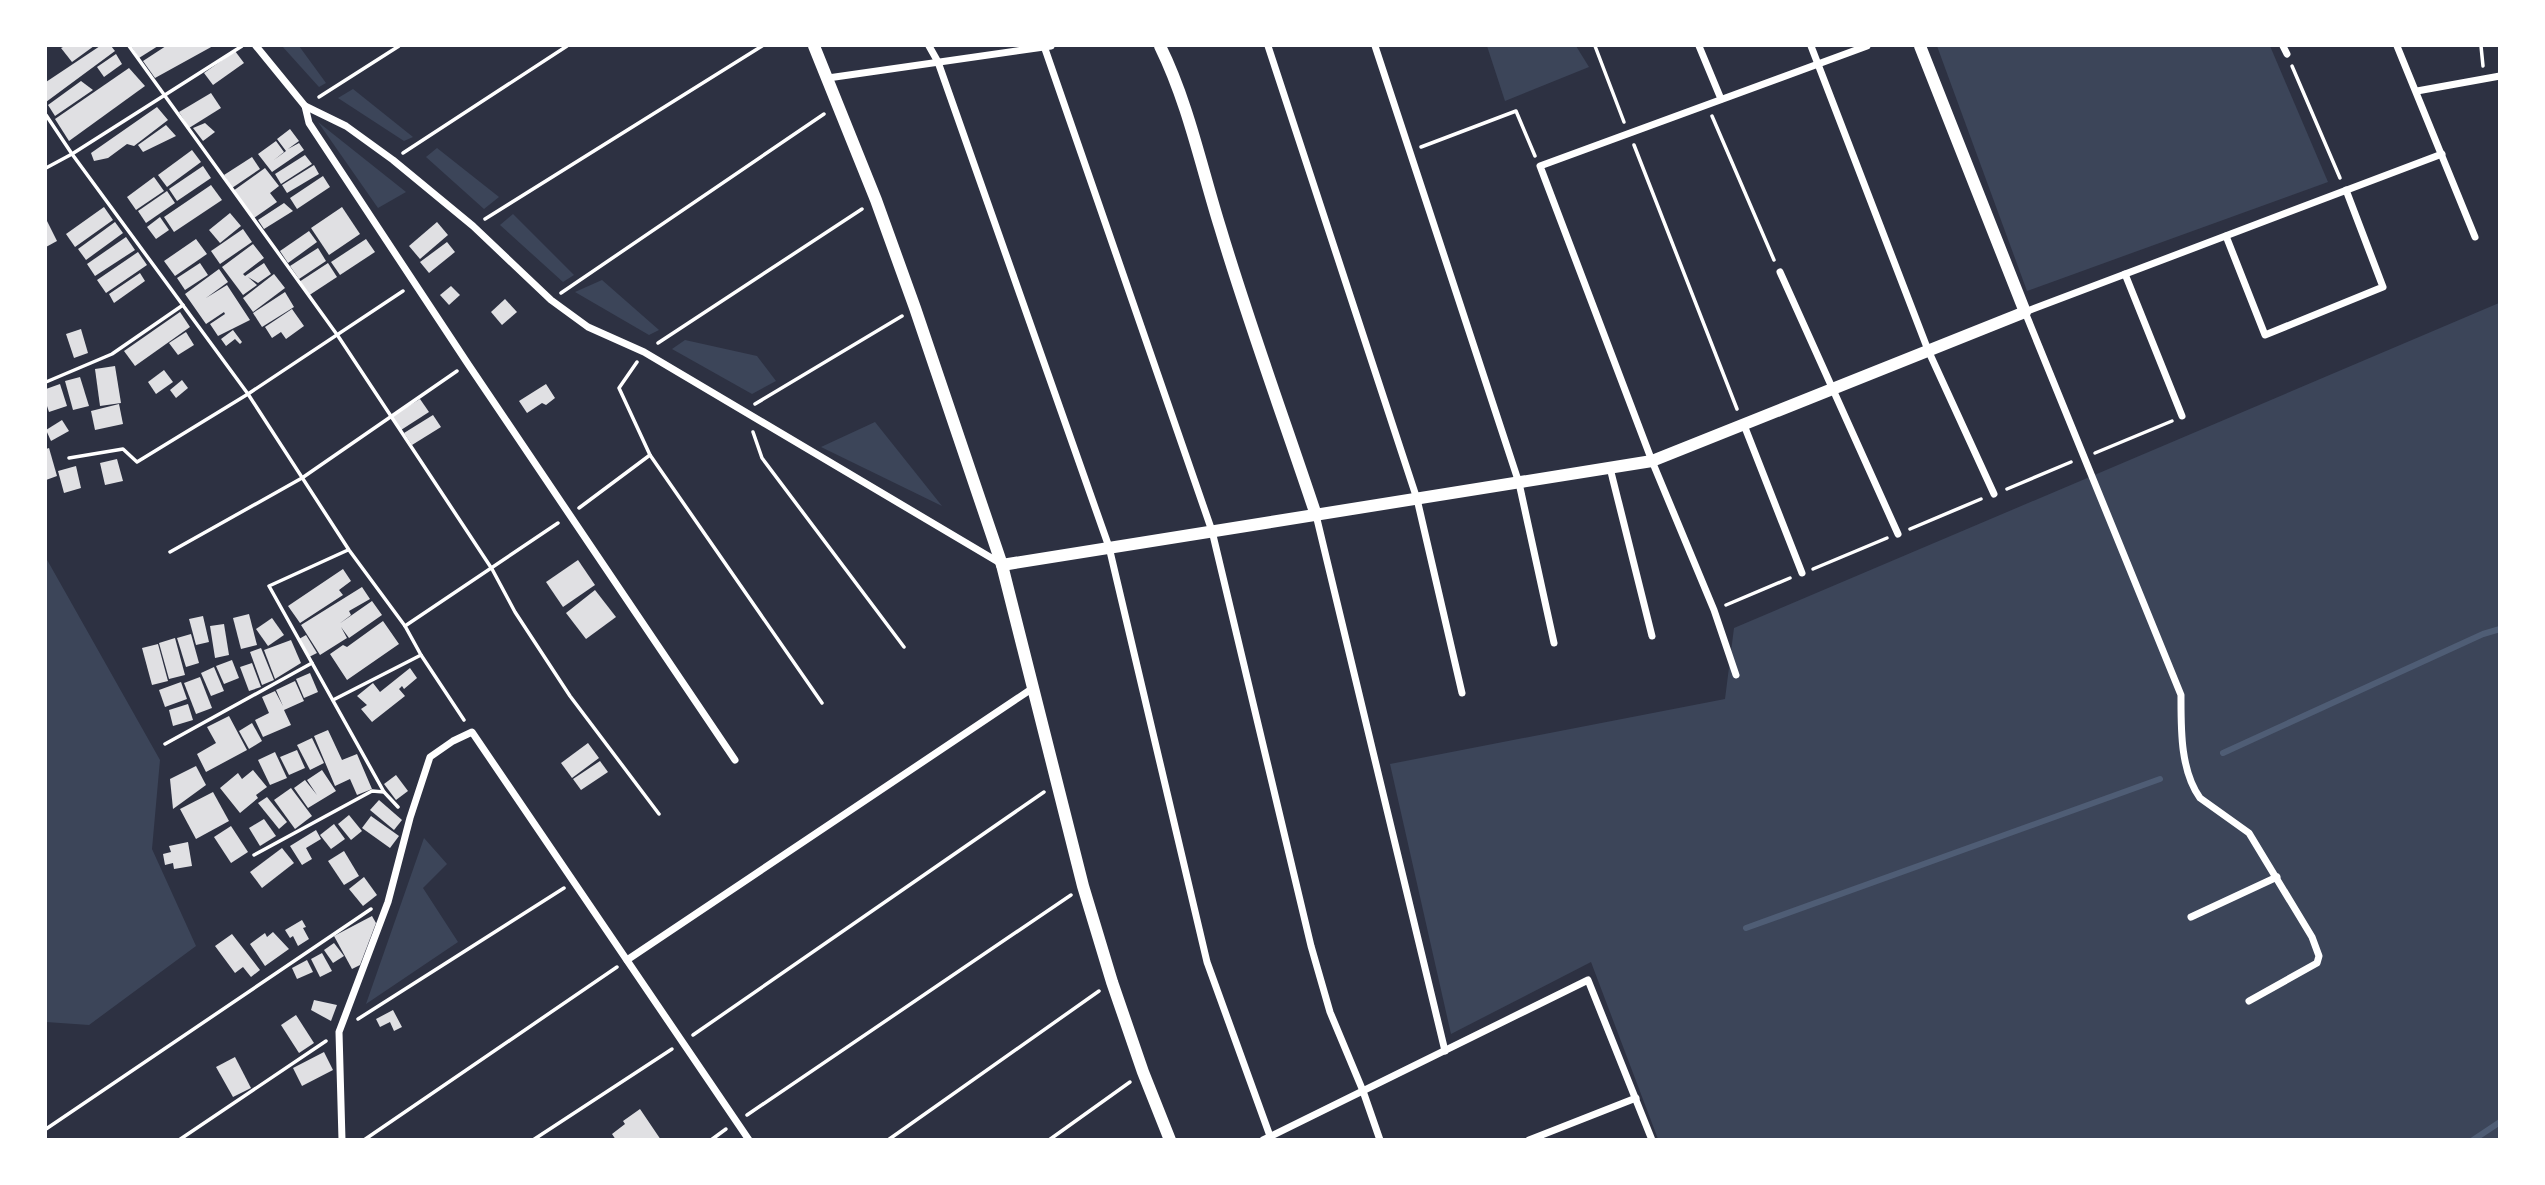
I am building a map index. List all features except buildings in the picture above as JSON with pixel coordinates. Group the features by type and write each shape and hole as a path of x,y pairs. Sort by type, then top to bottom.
{"street":[{"path":"256,46 305,106 346,126 393,160 473,226 551,300 588,327 644,352 745,410 1002,565 1652,461 2025,312 2442,154"},
{"path":"814,46 876,200 1002,565 1083,886 1112,982 1143,1072 1170,1139"},
{"path":"929,46 938,62 1109,547 1207,962 1266,1138 1588,980 1652,1139"},
{"path":"1044,46 1212,531 1311,946 1330,1012 1380,1139"},
{"path":"828,78 1051,46"},
{"path":"1160,46 1185,103 1220,228 1316,515 1444,1051"},
{"path":"1268,46 1417,499 1462,693"},
{"path":"1375,46 1519,482 1554,643"},
{"path":"1699,46 1721,99"},
{"path":"1811,46 1928,350 1994,494"},
{"path":"1736,675 1714,610 1652,461 1540,166 1867,46"},
{"path":"1920,46 2083,457 2181,695 2183,749 2194,791 2249,833 2312,937 2319,956 2316,963 2249,1001"},
{"path":"2283,46 2287,54"},
{"path":"2397,46 2475,237"},
{"path":"2417,91 2500,76"},
{"path":"305,106 309,123 414,283 735,760"},
{"path":"2226,236 2265,335 2384,287 2346,190"},
{"path":"1780,272 1898,534"},
{"path":"2125,274 2182,416"},
{"path":"1744,425 1802,573"},
{"path":"1610,468 1652,636"},
{"path":"627,960 1033,688"},
{"path":"342,1139 339,1032 388,902 410,818 430,757 472,732 749,1139"},
{"path":"2191,917 2277,877"},
{"path":"1529,1139 1636,1098"}],"path":[{"path":"129,46 338,336 492,569 515,612 570,695 659,814"},
{"path":"46,168 242,46"},
{"path":"305,106 400,46"},
{"path":"393,160 567,46"},
{"path":"473,226 762,46"},
{"path":"1595,46 1744,425"},
{"path":"2481,46 2485,79"},
{"path":"2287,54 2346,190"},
{"path":"551,300 839,104"},
{"path":"1707,105 1780,272"},
{"path":"1410,151 1516,111 1540,166"},
{"path":"46,115 248,394 349,550 405,626 472,732"},
{"path":"822,703 650,455 618,388 644,352 876,200"},
{"path":"69,458 122,449 137,462 338,336 414,283"},
{"path":"46,382 111,354 183,305"},
{"path":"904,647 762,458 745,410 915,308"},
{"path":"170,552 302,478 390,415 468,365"},
{"path":"1714,610 2182,416"},
{"path":"405,626 492,569 650,455"},
{"path":"349,550 269,586 384,792 410,818"},
{"path":"332,700 421,655"},
{"path":"165,744 312,663"},
{"path":"533,1139 683,1042 1057,783"},
{"path":"254,855 372,791 384,792"},
{"path":"179,1139 339,1032 574,882"},
{"path":"711,1139 1083,886"},
{"path":"46,1129 366,911 388,902"},
{"path":"364,1139 627,960"},
{"path":"888,1139 1112,982"},
{"path":"1049,1139 1143,1072"}],"shaded area":[{"path":"282,46 299,46 326,83 319,87"},
{"path":"1487,46 1576,46 1589,67 1505,101"},
{"path":"1937,46 2270,46 2328,182 2027,291"},
{"path":"353,89 413,137 404,141 338,98"},
{"path":"318,122 406,192 378,208"},
{"path":"437,148 499,197 484,209 426,157"},
{"path":"513,214 574,275 563,282 500,225"},
{"path":"602,280 659,330 649,335 575,292"},
{"path":"2499,303 2499,1139 1658,1139 1591,962 1451,1034 1390,764 1725,699 1734,628"},
{"path":"685,340 757,356 776,381 752,394 672,349"},
{"path":"875,422 942,506 821,447"},
{"path":"46,558 160,760 152,849 196,946 89,1025 46,1022"},
{"path":"424,838 447,864 423,888 458,942 366,1004"}],"waterway":[{"path":"2223,753 2483,634 2500,629"},
{"path":"1746,928 2160,779"},
{"path":"2473,1140 2500,1122"}]}
